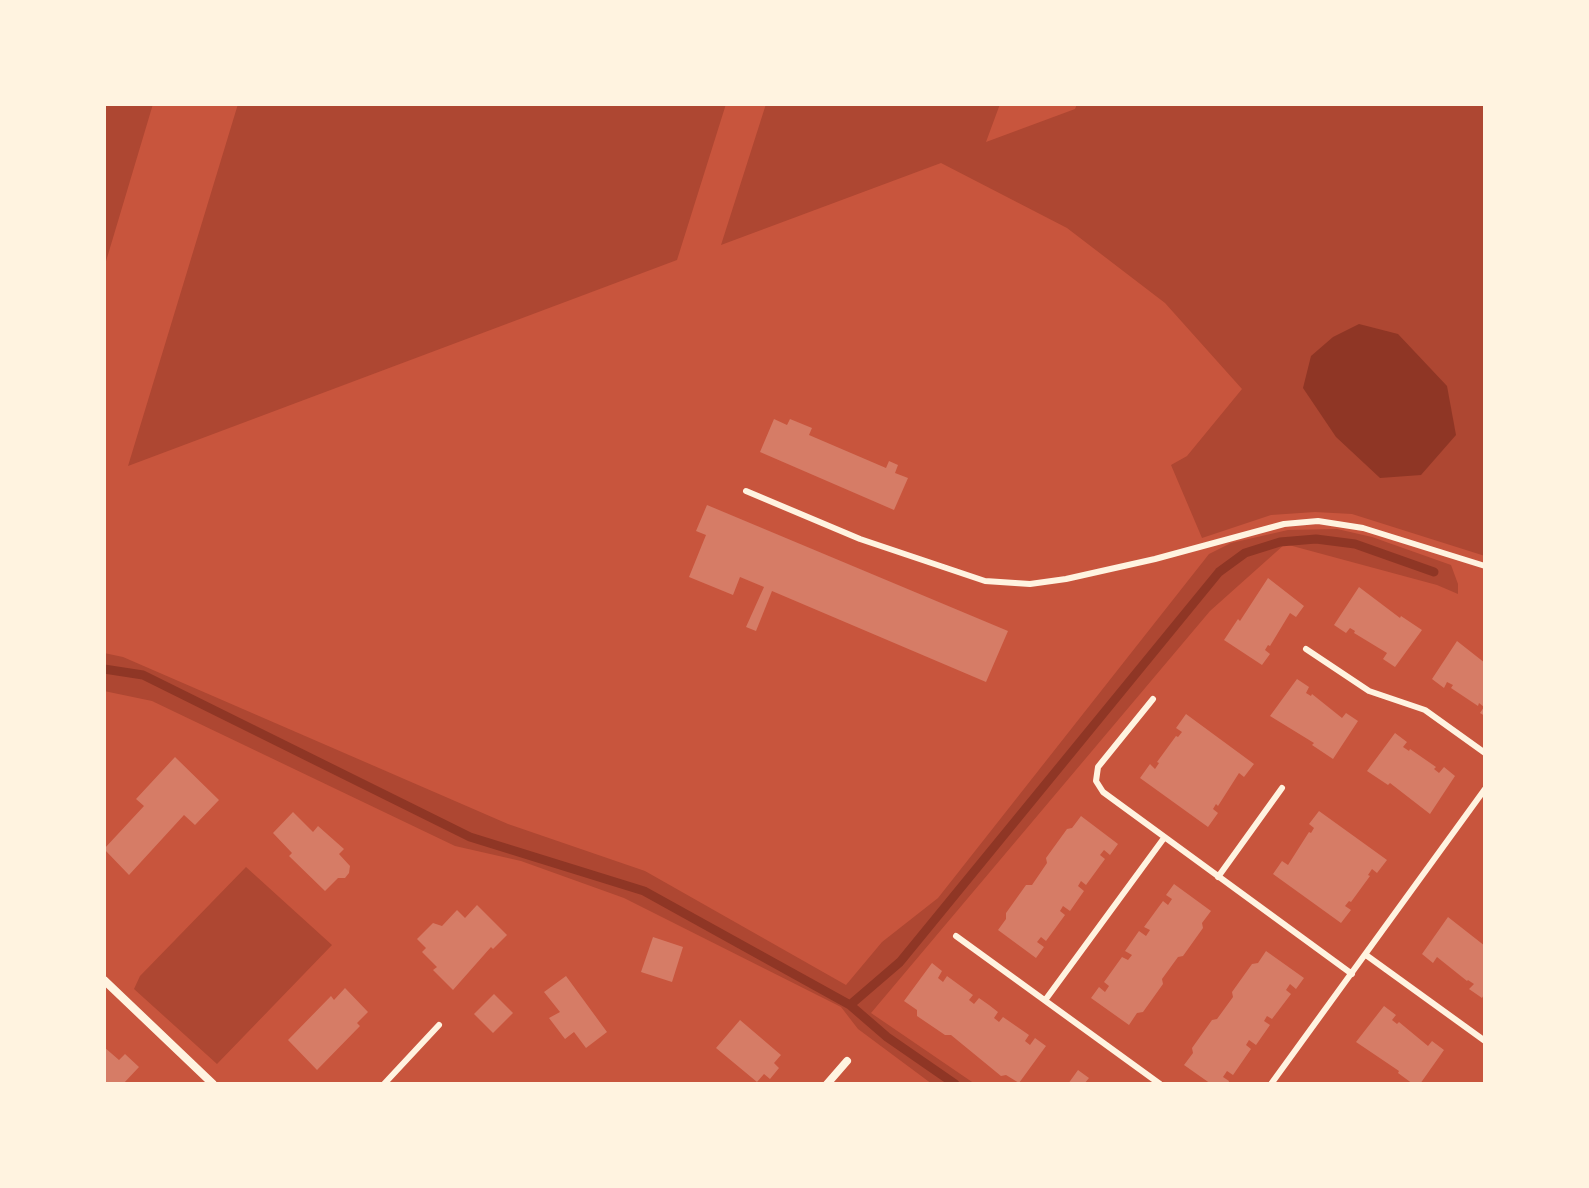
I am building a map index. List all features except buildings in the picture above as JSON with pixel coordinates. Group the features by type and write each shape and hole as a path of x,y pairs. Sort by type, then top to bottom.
{"street":[{"path":"104,980 213,1084"},
{"path":"827,1084 847,1061"}],"lane":[{"path":"746,491 860,539 985,581 1030,584 1066,579 1284,524 1318,521 1363,528 1485,566"},
{"path":"1306,649 1369,691 1425,710 1485,753"},
{"path":"1153,699 1098,767 1096,781 1103,792 1352,974"},
{"path":"1218,877 1282,788"},
{"path":"1271,1084 1485,789"},
{"path":"1046,999 1164,838"},
{"path":"956,936 1160,1084"},
{"path":"1366,955 1485,1041"},
{"path":"384,1084 439,1025"}],"shaded area":[{"path":"104,104 153,104 104,268"},
{"path":"238,104 726,104 677,260 128,466"},
{"path":"766,104 1000,104 986,142 1075,109 1077,104 1485,104 1485,556 1352,514 1315,512 1271,515 1202,538 1171,465 1187,456 1242,389 1165,303 1067,228 941,163 721,245"},
{"path":"1359,324 1398,334 1447,386 1456,435 1421,475 1380,478 1336,437 1303,388 1311,356 1333,337"},
{"path":"1337,529 1372,537 1451,565 1458,594 1437,585 1285,544 1210,611 871,1013 975,1084 932,1084 858,1029 841,1007 624,898 521,861 455,846 152,701 104,691 104,653 123,657 508,824 645,871 846,985 882,942 938,898 1209,554 1231,543 1288,530"},
{"path":"246,867 332,945 217,1064 134,989 140,976"}],"waterway":[{"path":"850,1005 900,962 1219,572 1245,553 1280,542 1316,539 1355,544 1434,572"},
{"path":"104,669 143,675 470,837 644,891 850,1005 887,1037 955,1084"}]}
